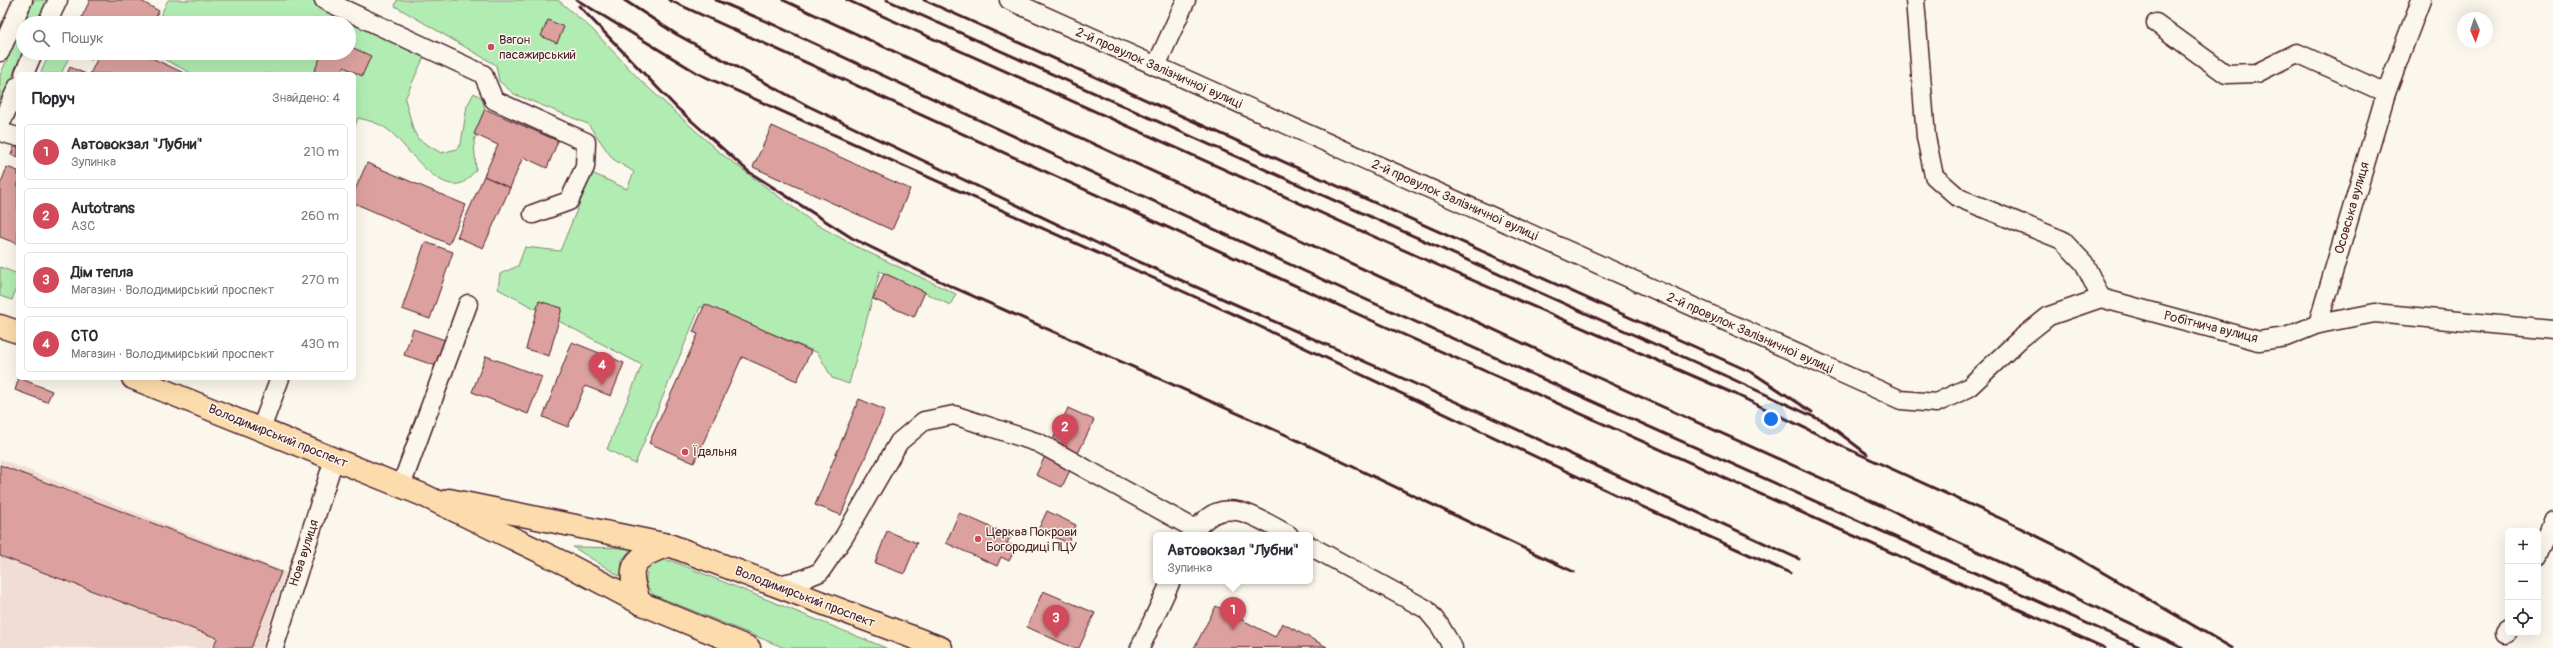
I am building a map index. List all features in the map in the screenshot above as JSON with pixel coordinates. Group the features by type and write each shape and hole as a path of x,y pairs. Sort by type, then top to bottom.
{"main road":[{"path":"0,326 16,331"},
{"name":"Володимирський проспект","path":"138,380 423,495 570,566 640,603 749,648"},
{"name":"Володимирський проспект","path":"423,495 503,509 669,545 773,586 941,648"},
{"path":"640,603 632,583 632,570 636,561 645,554 669,545"}],"street":[{"path":"0,52 23,0"},
{"path":"50,16 58,0"},
{"path":"324,0 482,74 494,100 586,142 585,167 569,201 533,214"},
{"name":"2-й провулок Залізничної вулиці","path":"1009,0 1901,400 1936,403 1968,388 2020,339 2049,316 2101,298"},
{"path":"1156,66 1186,0"},
{"path":"1915,0 1926,137 1934,176 1958,198 2062,240 2084,263 2101,298"},
{"name":"Осовська вулиця","path":"2318,324 2386,93 2421,0"},
{"path":"2156,22 2226,74 2256,73 2297,53 2386,93"},
{"path":"25,72 30,60"},
{"path":"0,125 16,90"},
{"path":"0,132 16,137"},
{"name":"Робітнича вулиця","path":"2101,298 2259,341 2286,337 2318,324 2375,313 2553,330"},
{"path":"401,486 468,304"},
{"path":"261,429 279,380"},
{"path":"773,586 802,580 820,572 844,537 899,442 924,420 954,415 1039,443 1193,532 1211,514 1223,509 1239,510 1283,532"},
{"name":"Нова вулиця","path":"274,648 334,459"},
{"path":"2541,550 2553,522"},
{"path":"1313,548 1426,609 1440,626 1453,648"},
{"path":"1140,648 1170,584"}],"shaded area":[{"path":"0,459 286,572 262,648 0,648"}],"green space":[{"path":"34,0 47,0 40,16 27,16"},
{"path":"168,0 313,0 348,16 160,16"},
{"path":"397,0 558,0 592,29 641,81 719,152 814,223 857,247 956,294 950,305 880,271 849,384 832,378 818,353 712,308 700,307 635,464 607,449 642,365 498,289 500,274 518,266 525,247 560,251 592,173 627,189 634,172 613,159 588,124 514,94 499,81 496,65 395,6"},
{"path":"356,20 426,52 405,99 413,129 418,139 441,153 457,149 461,144 467,106 474,93 482,98 485,109 474,141 476,170 462,183 453,184 443,181 433,175 414,158 392,133 384,127 358,118 356,124 356,72 189,72 166,60 356,60"},
{"path":"16,40 16,60 20,60 0,104 0,75"},
{"path":"47,60 68,60 62,72 41,72"},
{"path":"0,267 16,273 16,289 12,300 0,296"},
{"path":"573,547 632,548 622,560 621,577"},
{"path":"660,560 672,561 886,648 785,648 654,595 647,585 646,576 650,567"}],"building":[{"path":"90,0 139,0 159,11 156,16 82,16"},
{"path":"548,20 564,27 557,43 541,36"},
{"path":"356,49 371,56 362,76 344,67 341,72 314,72 319,60 356,60"},
{"path":"97,60 156,60 182,72 91,72"},
{"path":"70,67 81,72 68,72"},
{"path":"485,109 558,141 547,168 523,157 510,188 484,176 498,145 474,134"},
{"path":"772,126 910,189 892,230 753,167"},
{"path":"16,142 16,156 11,155"},
{"path":"367,163 466,205 449,244 356,204 356,188"},
{"path":"7,167 16,170 16,243 0,237 0,185"},
{"path":"484,176 510,188 483,248 457,237"},
{"path":"425,242 453,252 430,319 402,309"},
{"path":"884,273 925,292 914,317 873,299"},
{"path":"539,301 562,308 549,356 526,349"},
{"path":"705,304 811,351 797,381 742,357 694,463 649,443 698,334 693,332"},
{"path":"413,329 448,341 439,367 404,355"},
{"path":"572,342 624,363 611,396 585,386 568,427 543,417"},
{"path":"486,356 542,377 528,414 472,392"},
{"path":"18,380 24,380 52,391 47,402 15,390"},
{"path":"859,399 885,410 841,515 815,505"},
{"path":"1068,408 1094,420 1062,487 1036,475"},
{"path":"0,465 281,572 251,648 213,648 217,638 0,556"},
{"path":"1047,511 1076,525 1068,543 1038,530"},
{"name":"Церква Покрови Богородиці ПЦУ","path":"959,513 1011,536 1007,543 1016,547 1009,561 1001,557 997,566 946,543"},
{"path":"887,531 917,543 904,574 875,563"},
{"path":"1043,591 1095,613 1079,648 1073,648 1027,627"},
{"path":"1216,606 1275,637 1282,623 1327,647 1194,648"}],"railway":[{"path":"577,0 699,74 1231,313 1623,498 1790,573"},
{"path":"624,0 676,34 808,106 1099,244 1490,417 1799,559"},
{"path":"669,0 1373,321 2105,648"},
{"path":"716,0 770,23 1358,296 2142,648"},
{"path":"783,0 1581,370 1852,492 2182,648"},
{"path":"847,0 1426,260 1737,395 1846,448 2004,520 2059,547 2232,648"},
{"path":"887,0 1728,377 1825,422 1867,454"},
{"path":"924,0 1753,373 1812,412"},
{"path":"579,6 676,107 749,172 852,238 948,285 1284,434 1574,572"}],"place":[{"name":"Вагон пасажирський","path":"491,47"},
{"name":"СТО","path":"602,385"},
{"name":"Autotrans","path":"1065,447"},
{"name":"Їдальня","path":"685,452"},
{"name":"Церква Покрови Богородиці ПЦУ","path":"978,539"},
{"name":"Автовокзал \"Лубни\"","path":"1233,630"},
{"name":"Дім тепла","path":"1056,638"}]}
